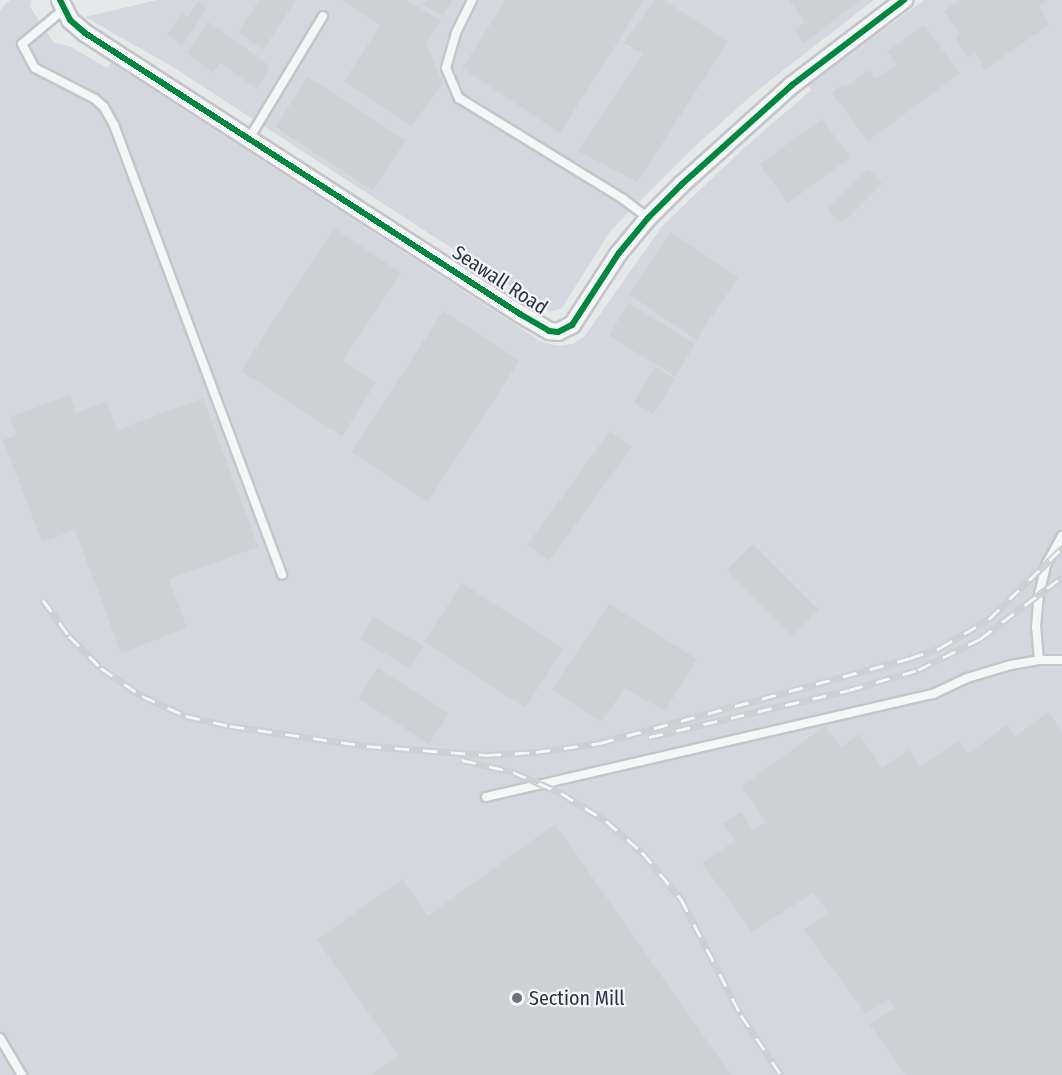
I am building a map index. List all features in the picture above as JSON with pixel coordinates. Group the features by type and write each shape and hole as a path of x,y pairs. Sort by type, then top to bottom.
{"street":[{"name":"Seawall Road","path":"62,5 70,20 85,33 549,331 558,332 572,325 619,253 648,218 682,183 792,85 904,0"}],"lane":[{"path":"472,0 456,33 446,69 459,98 623,199 648,218"},
{"path":"62,5 22,44 35,68 95,99 104,107 114,125 282,575"},
{"path":"250,137 323,16"},
{"path":"1039,660 1036,627 1040,594 1047,563 1062,536"},
{"path":"486,797 933,694 967,678 1039,660 1062,660"},
{"path":"0,1038 22,1075"}],"shaded area":[{"path":"10,0 31,0 30,7 54,43 69,46 107,68 111,63 542,342 558,346 572,344 584,337 663,225 742,150 811,90 808,86 924,0 1062,0 1062,1075 0,1075 0,10"},
{"path":"157,0 874,0 759,89 695,146 611,230 562,308 550,312 173,67 85,17"}],"building":[{"path":"259,0 296,0 263,50 238,32"},
{"path":"342,0 407,0 441,21 426,43 443,84 411,126 344,81 380,26"},
{"path":"426,0 453,0 443,16 423,5"},
{"path":"506,0 644,0 560,133 462,68"},
{"path":"654,0 664,0 728,42 637,182 578,151 643,54 624,43"},
{"path":"789,0 860,0 804,43 795,31 805,22"},
{"path":"960,0 1045,0 1046,2 1039,6 1049,25 984,70 976,52 968,58 955,38 960,35 944,11"},
{"path":"198,1 207,9 182,45 167,34 182,13 188,17"},
{"path":"209,22 270,66 257,89 220,63 213,73 187,53"},
{"path":"924,25 960,73 868,141 832,93 843,84 846,87 869,70 876,79 897,64 887,52"},
{"path":"308,77 405,140 373,190 275,127"},
{"path":"822,119 850,158 788,203 760,164"},
{"path":"868,169 882,183 842,223 828,209"},
{"path":"334,228 401,273 343,360 376,383 342,436 241,371"},
{"path":"671,232 738,277 696,339 629,294"},
{"path":"629,303 695,344 675,377 609,335"},
{"path":"443,311 519,361 428,501 352,452"},
{"path":"655,367 675,379 654,414 634,402"},
{"path":"70,395 76,413 107,402 117,430 203,398 258,547 169,579 187,628 121,653 75,530 42,542 3,440 17,435 10,417"},
{"path":"610,431 632,447 549,561 527,545"},
{"path":"753,544 819,610 793,636 727,570"},
{"path":"462,583 563,649 525,708 424,642"},
{"path":"609,604 697,659 665,711 625,688 601,722 552,689"},
{"path":"373,617 423,646 410,669 360,640"},
{"path":"378,668 448,714 429,744 358,698"},
{"path":"1048,712 1062,731 1062,1075 905,1075 869,1024 896,1008 889,999 866,1014 804,930 829,913 813,893 752,932 702,863 735,841 723,824 741,812 752,830 766,822 742,786 825,726 841,747 859,734 882,768 909,750 920,767 959,741 968,754 1007,725 1016,736"},
{"name":"Section Mill","path":"555,824 731,1075 372,1075 398,1055 317,940 402,879 428,916"}],"railway":[{"path":"43,600 69,636 101,668 142,696 186,716 230,726 367,746 487,755 536,752 600,743 940,648 989,619 1062,548"},
{"path":"649,737 849,690 918,670 980,639 1062,577"},
{"path":"462,760 513,772 561,793 606,821 642,852 681,899 741,1015 781,1075"}],"cycle path":[{"path":"60,0 70,20 85,33 520,314 549,331 558,332 572,325 619,253 648,218 682,184 792,85 904,0"}],"place":[{"name":"Section Mill","path":"517,998"}]}
